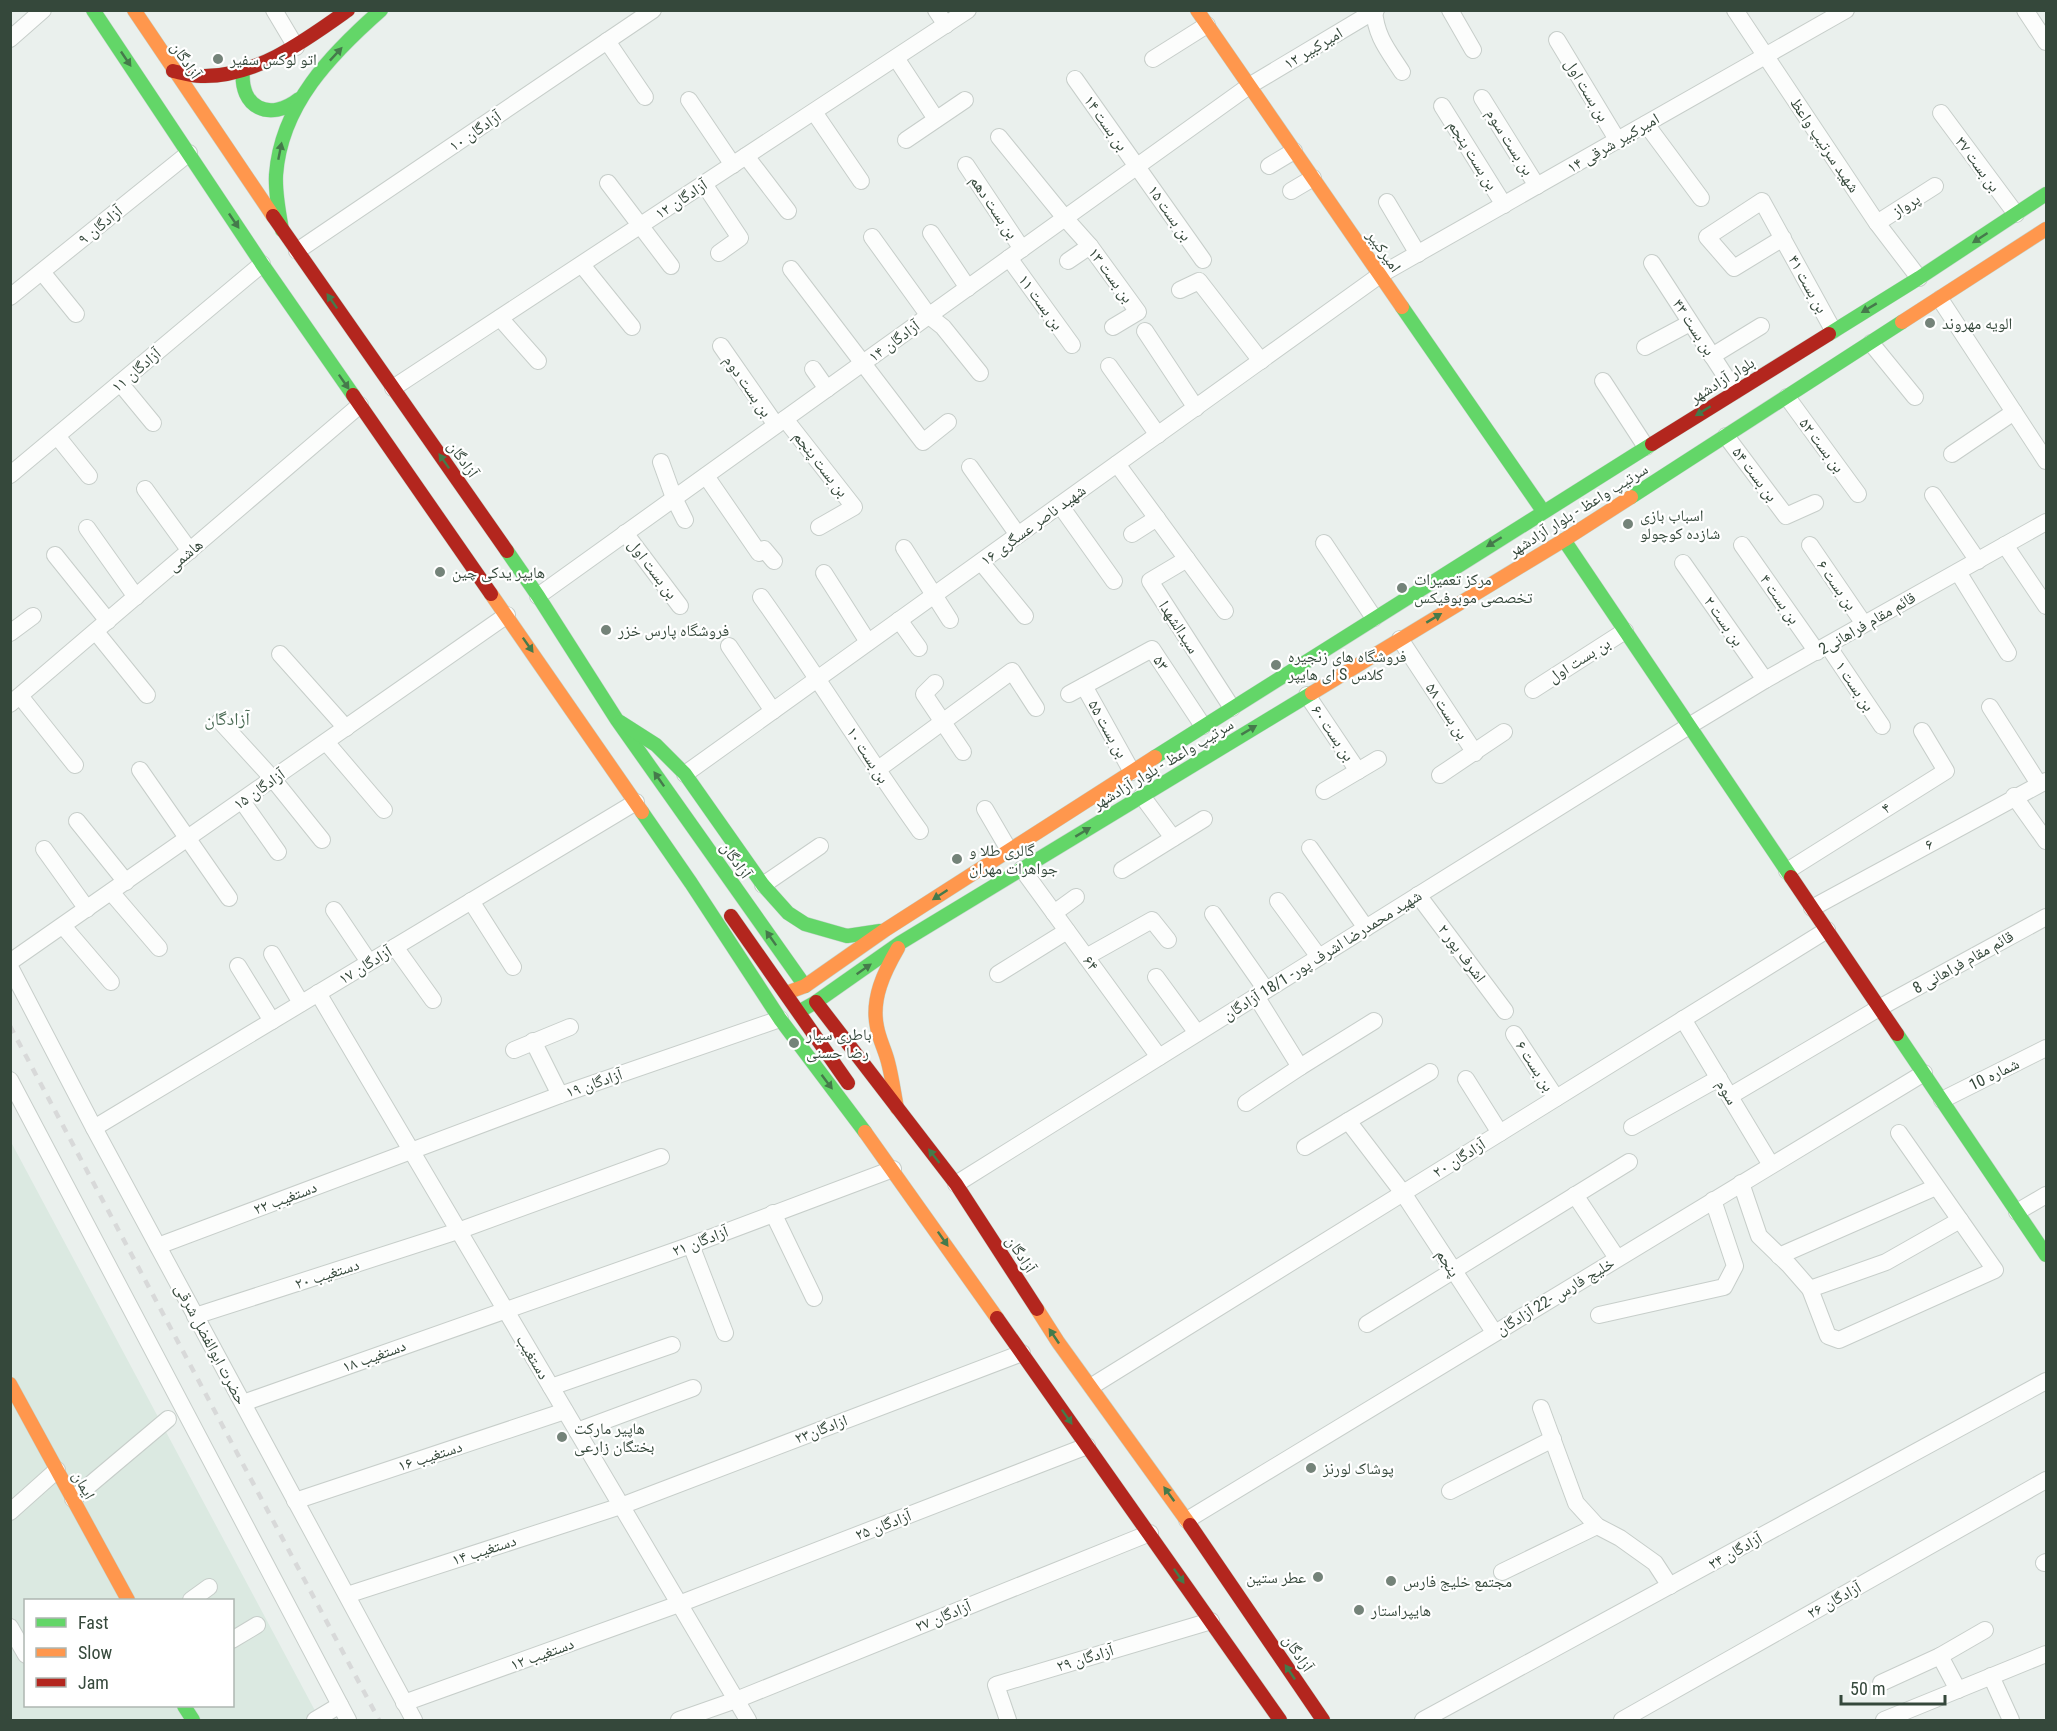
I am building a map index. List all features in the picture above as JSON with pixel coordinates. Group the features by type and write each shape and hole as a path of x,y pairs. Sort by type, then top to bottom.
{"main road":[{"path":"93,10 262,264 360,405 446,512 469,561 636,802 780,1019 893,1169 1280,1720"},
{"name":"آزادگان","path":"134,10 282,230 538,596 617,720 816,1002 956,1184 1058,1342 1187,1520 1323,1720"},
{"path":"173,71 204,76 243,70 296,47 348,10"},
{"path":"282,230 276,176 280,145 299,99 314,78 362,26 381,10"},
{"name":"امیرکبیر","path":"1197,10 1543,511"},
{"path":"243,70 241,86 248,99 260,108 273,111 287,108 299,99"},
{"path":"1919,278 2046,194"},
{"name":"سرتیپ واعظ - بلوار آزادشهر","path":"799,1011 816,1002 900,943 1564,540 2046,229"},
{"name":"بلوار آزادشهر","path":"1543,511 1919,278"},
{"path":"446,512 464,506 467,493"},
{"name":"سرتیپ واعظ - بلوار آزادشهر","path":"787,993 805,986 885,930 1543,511"},
{"path":"1564,540 2046,1255"},
{"path":"469,561 479,545 494,542 503,546"},
{"path":"617,720 656,745 685,774 763,885 788,913 805,924 847,936 885,930"},
{"path":"691,883 721,901 856,1094"},
{"path":"898,1110 888,1060 875,1014 878,993 887,965 900,943"},
{"path":"868,1112 881,1153"},
{"name":"ایمان","path":"10,1384 127,1599"},
{"path":"185,1707 193,1720"}],"street":[{"path":"10,39 43,10"},
{"path":"274,10 296,47"},
{"name":"۱۰ آزادگان","path":"297,251 653,10"},
{"path":"936,10 946,25"},
{"name":"۱۲ آزادگان","path":"393,388 968,10"},
{"path":"1450,10 1473,50"},
{"name":"شهید سرتیپ واعظ","path":"1735,10 1877,223 1919,278"},
{"name":"۱۴ امیرکبیر شرقی","path":"1380,275 1846,10"},
{"path":"2025,10 2046,42"},
{"path":"1375,11 1374,22 1378,35 1402,72"},
{"name":"امیرکبیر ۱۲","path":"1249,86 1375,11"},
{"path":"1153,59 1207,25"},
{"name":"بن بست اول","path":"1557,40 1618,141"},
{"path":"607,41 645,96"},
{"path":"896,58 936,119"},
{"name":"بن بست ۱۴","path":"1076,79 1137,166"},
{"name":"۱۴ آزادگان","path":"538,596 1249,86"},
{"name":"بن بست سوم","path":"1482,98 1537,186"},
{"path":"689,100 740,161 788,211"},
{"path":"906,140 966,100"},
{"name":"بن بست پنجم","path":"1442,106 1504,205"},
{"path":"814,112 861,181"},
{"name":"بن بست ۳۷","path":"1941,113 2016,214"},
{"path":"1646,124 1701,198"},
{"name":"بن بست ۱۳","path":"999,137 1090,246 1138,312 1113,327"},
{"path":"1269,166 1294,150"},
{"name":"۹ آزادگان","path":"10,297 189,153"},
{"name":"بن بست دهم","path":"966,165 1016,254"},
{"name":"بن بست ۱۵","path":"1137,166 1203,260"},
{"path":"1291,191 1313,178"},
{"path":"608,183 670,266"},
{"path":"704,184 743,236 719,253"},
{"name":"پرواز","path":"1877,223 1935,186"},
{"path":"1387,202 1418,254"},
{"path":"931,233 968,288"},
{"path":"872,237 929,316 943,327 980,373"},
{"name":"بن بست ۴۱","path":"1783,238 1833,330"},
{"path":"1068,261 1090,246"},
{"name":"بن بست ۱۱","path":"1016,254 1072,345"},
{"name":"بن بست ۴۳","path":"1652,263 1735,392"},
{"name":"۱۱ آزادگان","path":"10,476 262,264"},
{"path":"582,265 632,327"},
{"path":"791,269 923,442 948,422"},
{"path":"42,272 76,314"},
{"name":"۱۶ شهید ناصر عسگری","path":"685,774 1380,275"},
{"path":"1180,290 1199,281 1262,361"},
{"path":"1940,299 2046,461"},
{"path":"500,318 538,361"},
{"path":"1645,347 1690,322"},
{"path":"1712,356 1761,326"},
{"path":"1145,331 1196,408"},
{"path":"1871,343 1915,397"},
{"name":"بن بست دوم","path":"720,346 780,422"},
{"path":"1109,366 1158,435"},
{"path":"813,369 827,389"},
{"path":"1603,381 1646,447"},
{"path":"120,383 153,423"},
{"name":"بن بست ۵۲","path":"1787,397 1858,494"},
{"name":"هاشمی","path":"15,700 360,405"},
{"path":"1952,454 2014,412"},
{"name":"بن بست پنجم","path":"780,422 854,507 819,527"},
{"path":"57,436 89,476"},
{"name":"بن بست ۵۴","path":"1726,436 1786,516 1815,503"},
{"path":"661,462 685,520"},
{"path":"1117,464 1225,611"},
{"path":"970,467 1018,536"},
{"path":"706,476 759,553 764,549 774,561"},
{"path":"145,489 190,551"},
{"path":"1933,495 1978,561"},
{"path":"1060,505 1114,581"},
{"path":"1131,534 1157,518"},
{"name":"2قائم مقام فراهانی","path":"1689,726 1765,680 2046,522"},
{"path":"87,528 136,597"},
{"name":"بن بست اول","path":"625,533 680,606"},
{"path":"1324,543 1374,618"},
{"name":"بن بست ۴","path":"1742,545 1822,649"},
{"name":"بن بست ۶","path":"1810,545 1864,624"},
{"path":"2005,545 2046,606"},
{"path":"904,548 950,620"},
{"path":"55,555 147,695"},
{"name":"سیدالشهدا","path":"1187,559 1150,581 1232,708"},
{"path":"981,562 1025,616"},
{"name":"بن بست ۲","path":"1683,563 1765,680"},
{"path":"1958,572 2008,653"},
{"path":"824,573 868,642"},
{"name":"بن بست ۱۰","path":"761,597 819,678 877,770 920,831"},
{"name":"۱۵ آزادگان","path":"10,964 507,615"},
{"path":"10,633 33,616"},
{"path":"899,620 919,648"},
{"name":"بن بست اول","path":"1533,690 1625,631"},
{"name":"بن بست ۵۸","path":"1400,639 1475,753"},
{"path":"729,646 773,711"},
{"name":"۵۳","path":"1069,694 1152,649 1203,726"},
{"name":"بن بست ۱","path":"1822,649 1882,726"},
{"path":"280,654 346,728"},
{"path":"877,770 1012,671 1036,708"},
{"path":"935,682 924,694 963,752"},
{"name":"بن بست ۵۵","path":"1084,686 1132,772"},
{"name":"بن بست ۶۰","path":"1307,695 1358,771"},
{"path":"15,700 75,765"},
{"path":"1990,707 2043,782"},
{"path":"220,721 273,779 322,840"},
{"name":"شهید محمدرضا اشرف پور- 18/1 آزادگان","path":"956,1184 1689,726"},
{"name":"۴","path":"1787,871 1946,771 1922,731"},
{"path":"1440,774 1504,732"},
{"path":"326,742 384,810"},
{"name":"بن بست ۶۰","path":"1324,791 1378,759"},
{"path":"140,770 229,898"},
{"name":"۶","path":"1812,908 2043,782"},
{"path":"1142,796 1173,838"},
{"path":"2014,796 2046,841"},
{"path":"242,801 278,852"},
{"name":"۱۷ آزادگان","path":"94,1128 636,802"},
{"path":"985,809 1010,850"},
{"path":"1122,870 1204,819"},
{"path":"77,821 126,882"},
{"path":"763,885 820,846"},
{"path":"1310,848 1366,928"},
{"path":"44,849 87,909"},
{"name":"۶۴","path":"1022,869 1159,1057"},
{"path":"111,892 159,948"},
{"name":"۲ اشرف پور","path":"1418,895 1505,1011"},
{"path":"1054,913 1076,897"},
{"path":"471,901 513,967"},
{"path":"1278,901 1319,957"},
{"path":"334,910 369,962"},
{"path":"1213,914 1261,993 1300,1067"},
{"name":"8 قائم مقام فراهانی","path":"1730,1096 1880,1008 2046,917"},
{"path":"1086,957 1152,920 1168,940"},
{"path":"63,926 111,982"},
{"name":"۲۰ آزادگان","path":"1092,1386 1827,930"},
{"path":"999,976 1067,931"},
{"path":"395,947 433,1000"},
{"path":"272,954 301,1003"},
{"name":"حضرت ابوالفضل شرقی","path":"10,964 94,1128 414,1720"},
{"path":"238,966 272,1021"},
{"path":"1156,976 1197,1033"},
{"name":"دستغیب","path":"318,993 748,1720"},
{"name":"۱۹ آزادگان","path":"411,1151 560,1095 780,1019"},
{"name":"سوم","path":"1683,1019 1771,1165"},
{"path":"1246,1103 1374,1021"},
{"path":"514,1050 570,1027"},
{"name":"بن بست ۶","path":"1514,1034 1556,1098"},
{"path":"533,1041 560,1095"},
{"name":"شماره 10","path":"1942,1100 2046,1048"},
{"path":"1305,1147 1430,1072"},
{"name":"خلیج فارس -22 آزادگان","path":"1187,1520 1924,1073"},
{"path":"1632,1126 1719,1078"},
{"path":"1466,1079 1500,1133"},
{"path":"10,1080 348,1720"},
{"name":"پنجم","path":"1348,1121 1403,1193 1494,1332"},
{"path":"1741,1183 1759,1236 1810,1289 1828,1336 1839,1340 1995,1270 1899,1133"},
{"name":"دستغیب ۲۲","path":"158,1246 411,1151"},
{"name":"دستغیب ۲۰","path":"195,1316 458,1231 661,1156"},
{"path":"1366,1324 1629,1162"},
{"name":"۲۱ آزادگان","path":"505,1310 691,1245 893,1169"},
{"path":"1779,1256 1936,1187"},
{"path":"1575,1195 1617,1258"},
{"path":"2017,1212 2046,1195"},
{"path":"1599,1315 1724,1287 1735,1266 1713,1200"},
{"path":"773,1213 814,1298"},
{"path":"1810,1289 1886,1262 1959,1220"},
{"path":"691,1245 725,1333"},
{"name":"دستغیب ۱۸","path":"243,1403 505,1310"},
{"path":"551,1388 672,1345"},
{"name":"۲۳ازادگان","path":"621,1506 1022,1353"},
{"name":"۲۴ آزادگان","path":"1423,1720 2046,1381"},
{"path":"577,1431 693,1388"},
{"path":"1541,1408 1576,1503 1597,1526 1620,1538 1655,1563 1670,1586"},
{"name":"دستغیب ۱۶","path":"295,1501 565,1411"},
{"path":"73,1499 168,1419"},
{"path":"1450,1491 1553,1439"},
{"name":"۲۵ آزادگان","path":"679,1604 1087,1446"},
{"path":"10,1512 57,1470"},
{"name":"۲۶ آزادگان","path":"1622,1720 2046,1480"},
{"name":"دستغیب ۱۴","path":"346,1595 621,1506"},
{"path":"1502,1572 1597,1526"},
{"name":"۲۷ آزادگان","path":"679,1720 736,1700 1150,1533"},
{"path":"192,1599 209,1587"},
{"name":"دستغیب ۱۲","path":"404,1703 679,1604"},
{"name":"۲۹ آزادگان","path":"1008,1720 996,1685 1211,1621"},
{"path":"234,1639 257,1625"},
{"path":"10,1627 24,1652"},
{"path":"1881,1683 1940,1656 1985,1630"},
{"path":"1884,1720 2046,1654"},
{"path":"1940,1656 1958,1690"},
{"path":"1991,1676 2011,1720"},
{"path":"315,1720 340,1705"}],"shaded area":[{"path":"11,1142 320,1720 11,1720"}],"railway":[{"path":"10,1026 379,1720"}],"traffic: fast":[{"path":"93,10 262,264 353,395"},
{"path":"282,230 276,175 287,126 298,104 327,63 381,10"},
{"path":"243,70 246,94 251,102 259,107 277,110 299,99"},
{"path":"1829,334 2046,194"},
{"path":"1402,307 1543,511"},
{"path":"1631,497 1902,322"},
{"path":"1155,757 1652,444"},
{"path":"1564,540 1791,877"},
{"path":"507,551 617,720 805,986"},
{"path":"800,1011 900,943 1312,693"},
{"path":"620,722 656,745 685,774 763,885 788,913 805,924 847,936 880,931"},
{"path":"642,812 780,1019 865,1132"},
{"path":"1897,1034 2046,1255"},
{"path":"185,1707 193,1720"}],"traffic: slow":[{"path":"134,10 273,216"},
{"path":"1197,10 1402,307"},
{"path":"1902,322 2046,229"},
{"path":"1312,693 1631,497"},
{"path":"491,594 642,812"},
{"path":"789,992 805,986 885,930 1155,757"},
{"path":"897,1108 887,1058 878,1031 876,1006 880,986 898,948"},
{"path":"865,1132 997,1318"},
{"path":"1037,1309 1058,1342 1190,1525"},
{"path":"10,1384 127,1599"}],"traffic: jam":[{"path":"173,71 201,76 241,71 297,45 348,10"},
{"path":"273,216 507,551"},
{"path":"1652,444 1829,334"},
{"path":"353,395 491,594"},
{"path":"1791,877 1897,1034"},
{"path":"731,916 848,1083"},
{"path":"816,1002 956,1184 1037,1309"},
{"path":"997,1318 1280,1720"},
{"path":"1190,1525 1323,1720"}],"place":[{"name":"اتو لوکس سفیر","path":"218,59"},
{"name":"الویه مهروند","path":"1930,323"},
{"name":"اسباب بازی شازده کوچولو","path":"1628,524"},
{"name":"هایپر یدکی چین","path":"440,572"},
{"name":"مرکز تعمیرات تخصصی موبوفیکس","path":"1402,588"},
{"name":"فروشگاه پارس خزر","path":"606,630"},
{"name":"فروشگاه های زنجیره ای هایپر S کلاس","path":"1276,665"},
{"name":"گالری طلا و جواهرات مهران","path":"957,859"},
{"name":"باطری سیار رضا حسنی","path":"794,1043"},
{"name":"هاپیر مارکت بختگان زارعی","path":"562,1437"},
{"name":"پوشاک لورنز","path":"1311,1468"},
{"name":"عطر ستین","path":"1318,1577"},
{"name":"مجتمع خلیج فارس","path":"1391,1581"},
{"name":"هایپراستار","path":"1359,1610"}],"district":[{"name":"آزادگان","path":"227,718"}]}
